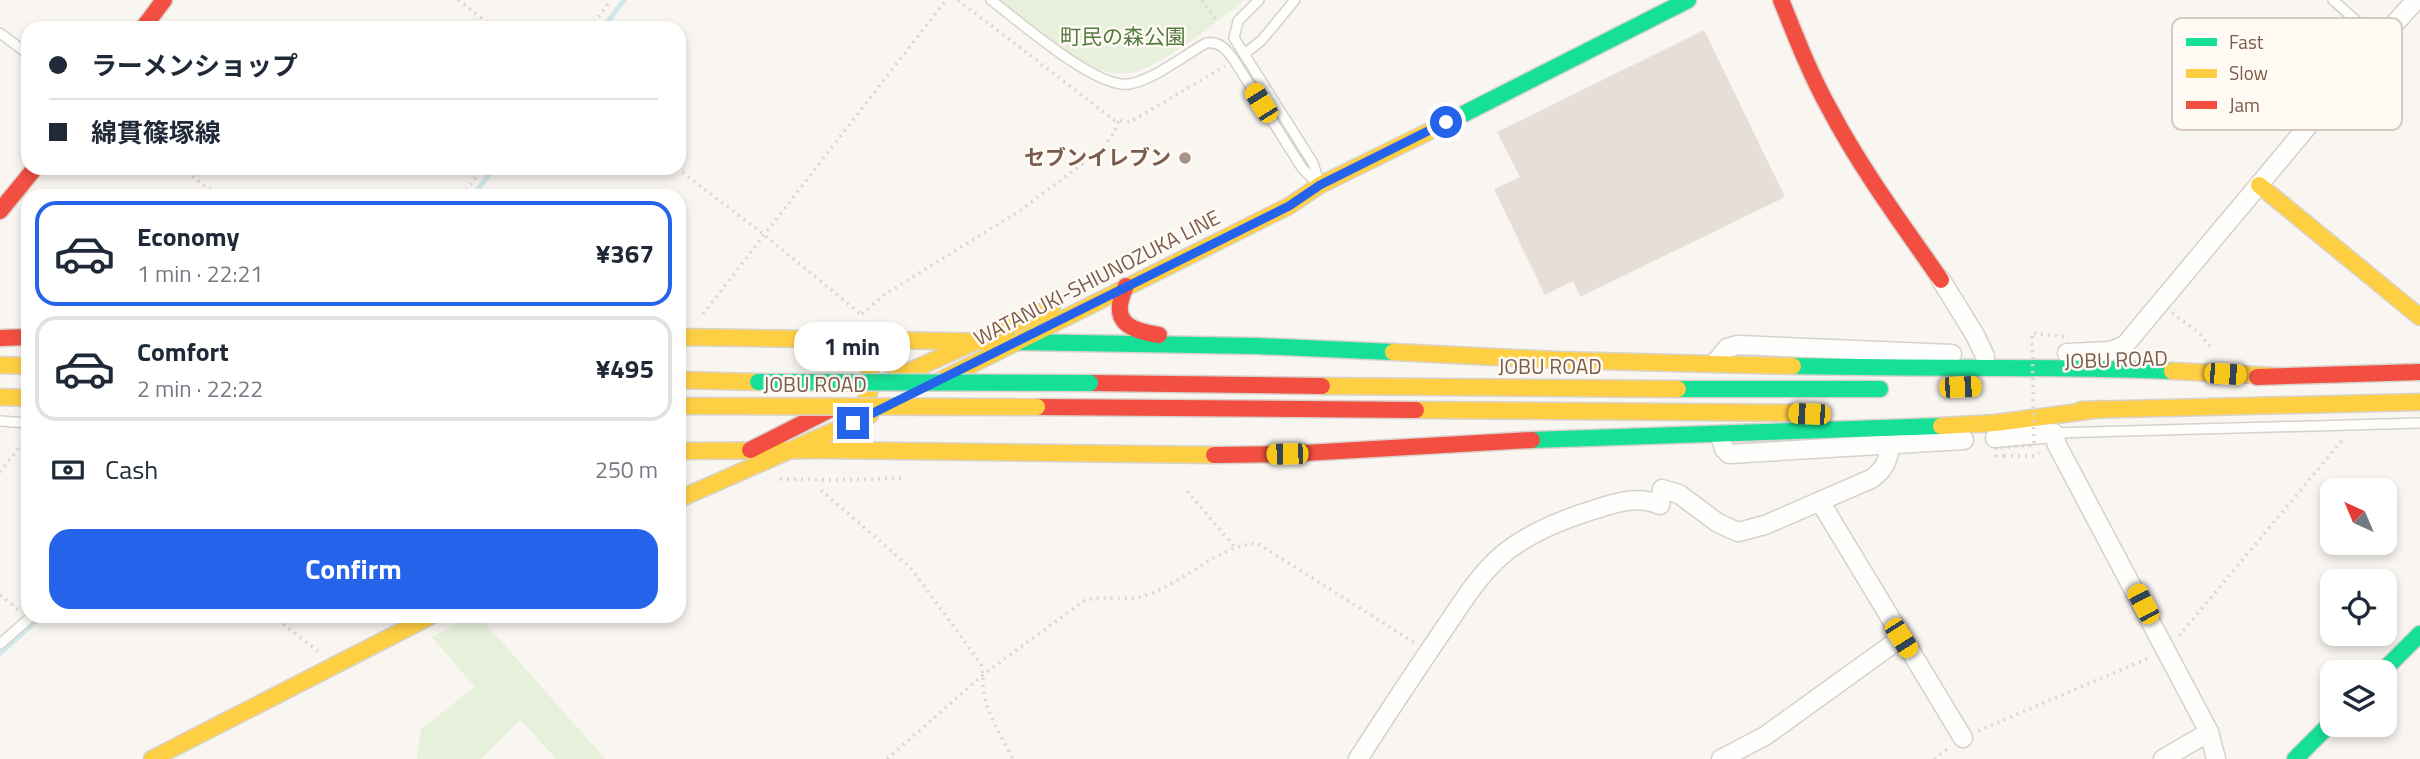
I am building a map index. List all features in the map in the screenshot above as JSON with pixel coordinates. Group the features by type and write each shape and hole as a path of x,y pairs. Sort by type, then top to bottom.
{"main road":[{"path":"148,21 164,0"},
{"name":"WATANUKI-SHIUNOZUKA LINE","path":"853,423 1289,206 1320,185 1688,0"},
{"path":"1781,0 1812,77 1836,121 1894,214 1941,279"},
{"path":"0,211 29,175"},
{"name":"WATANUKI-SHIUNOZUKA LINE","path":"872,389 1047,309 1283,194 1320,185"},
{"path":"2259,185 2420,317"},
{"path":"1126,286 1120,297 1118,313 1124,324 1131,329 1147,334 1219,338 1257,346"},
{"path":"0,338 21,337"},
{"path":"686,337 1257,346 1559,360 1911,369 2071,367 2276,376"},
{"path":"686,496 853,423 872,389 873,381 868,366 856,354 801,347 766,339"},
{"path":"0,365 21,366"},
{"path":"911,370 891,404 902,429 925,442 1003,448 1049,455"},
{"name":"JOBU ROAD","path":"2031,384 2420,372"},
{"name":"JOBU ROAD","path":"686,380 1895,389"},
{"path":"686,483 872,389"},
{"path":"0,397 21,398"},
{"name":"JOBU ROAD","path":"686,406 1706,411 1885,416 2420,402"},
{"path":"686,451 793,450 1049,455 1287,454 1511,441 1720,436 1995,423 2102,409"},
{"path":"152,759 418,623"},
{"path":"2394,660 2420,634"},
{"path":"2295,759 2320,734"}],"street":[{"path":"2400,18 2416,0"},
{"path":"1715,363 1727,348 1738,345 1985,356 2111,351 2125,345 2305,130"},
{"path":"1941,279 1985,356"},
{"path":"1720,436 1724,449 1729,454 1890,446 2054,433 2057,444 2209,732 2216,759"},
{"path":"1358,759 1474,586 1504,554 1544,529 1619,501 1636,499 1660,505 1662,489 1679,494 1718,523 1738,532 1765,525 1821,503 1881,472 1888,460 1890,446"},
{"path":"1821,503 1963,738"},
{"path":"1721,759 1765,736 1901,638"},
{"path":"2163,759 2209,732"}],"lane":[{"path":"991,0 1072,61 1114,83 1128,84 1148,77 1206,43 1215,42 1225,48 1234,60 1302,168 1320,185"},
{"path":"1259,0 1238,21 1234,38 1313,163 1320,185"},
{"path":"1244,54 1261,41 1296,0"},
{"path":"2333,0 2353,18"},
{"path":"0,33 21,49"},
{"path":"2219,427 2220,407"},
{"path":"0,421 21,422"},
{"path":"2054,433 2420,423"},
{"path":"0,644 24,623"}],"path":[{"path":"458,0 485,21"},
{"path":"595,21 611,0"},
{"path":"696,337 701,317 946,0"},
{"path":"1202,0 1215,19"},
{"path":"851,341 861,330 862,314 884,295 1021,210 1103,148 1119,120"},
{"path":"190,175 210,189"},
{"path":"686,175 862,314"},
{"path":"2159,304 2198,332 2214,353"},
{"path":"2034,456 1996,456 1996,448 2034,445 2032,333 2069,337"},
{"path":"1934,759 1963,738 2167,649 2344,440 2345,426"},
{"path":"0,472 21,445"},
{"path":"821,490 911,568 981,664 989,710 1013,759"},
{"path":"1187,492 1235,547"},
{"path":"887,759 984,674 1084,600 1093,597 1141,598 1235,547 1257,543 1428,652"},
{"path":"0,595 21,612"},
{"path":"281,623 319,651 329,667"}],"green space":[{"name":"町民の森公園","path":"1001,0 1244,0 1157,63 1122,74 1102,70 1081,61"},
{"path":"459,623 485,623 605,759 556,759 521,720 480,759 417,759 421,729 475,687 432,637"}],"building":[{"path":"1704,30 1785,197 1580,297 1573,281 1545,295 1494,189 1520,177 1497,132"}],"waterway":[{"path":"608,21 624,0"},
{"path":"478,189 489,175"},
{"path":"0,653 34,623"}],"traffic: fast":[{"path":"1434,129 1688,0"},
{"path":"1010,342 1257,346 1393,352"},
{"path":"1793,366 2172,371"},
{"path":"758,382 1090,383"},
{"path":"1678,389 1880,389"},
{"path":"1532,440 1941,426"},
{"path":"2394,660 2420,634"},
{"path":"2295,759 2320,734"}],"traffic: slow":[{"path":"937,382 1289,206 1320,185 1434,129"},
{"path":"2259,185 2420,317"},
{"path":"888,381 1052,307"},
{"path":"686,337 1010,342"},
{"path":"826,351 856,354 870,371 871,388 853,423"},
{"path":"1393,352 1559,360 1793,366"},
{"path":"0,365 21,366"},
{"path":"2172,371 2276,376"},
{"path":"686,380 758,382"},
{"path":"1322,386 1678,389"},
{"path":"0,397 21,398"},
{"path":"2081,410 2420,402"},
{"path":"686,406 707,406"},
{"path":"707,406 1037,407"},
{"path":"1941,426 1995,423 2102,409"},
{"path":"1416,410 1798,413"},
{"path":"686,496 870,415"},
{"path":"686,451 1214,455"},
{"path":"152,759 417,623"}],"traffic: jam":[{"path":"148,21 164,0"},
{"path":"1781,0 1809,69 1841,131 1882,196 1941,280"},
{"path":"0,211 29,175"},
{"path":"1126,286 1120,307 1124,321 1138,330 1159,335"},
{"path":"0,338 21,337"},
{"path":"2257,377 2420,372"},
{"path":"1090,383 1322,386"},
{"path":"1037,407 1416,410"},
{"path":"750,450 833,408"},
{"path":"1214,455 1287,454 1532,440"}],"place":[{"name":"セブンイレブン","path":"1185,158"}],"route":[{"path":"853,423 1289,206 1320,185 1446,122"}]}
